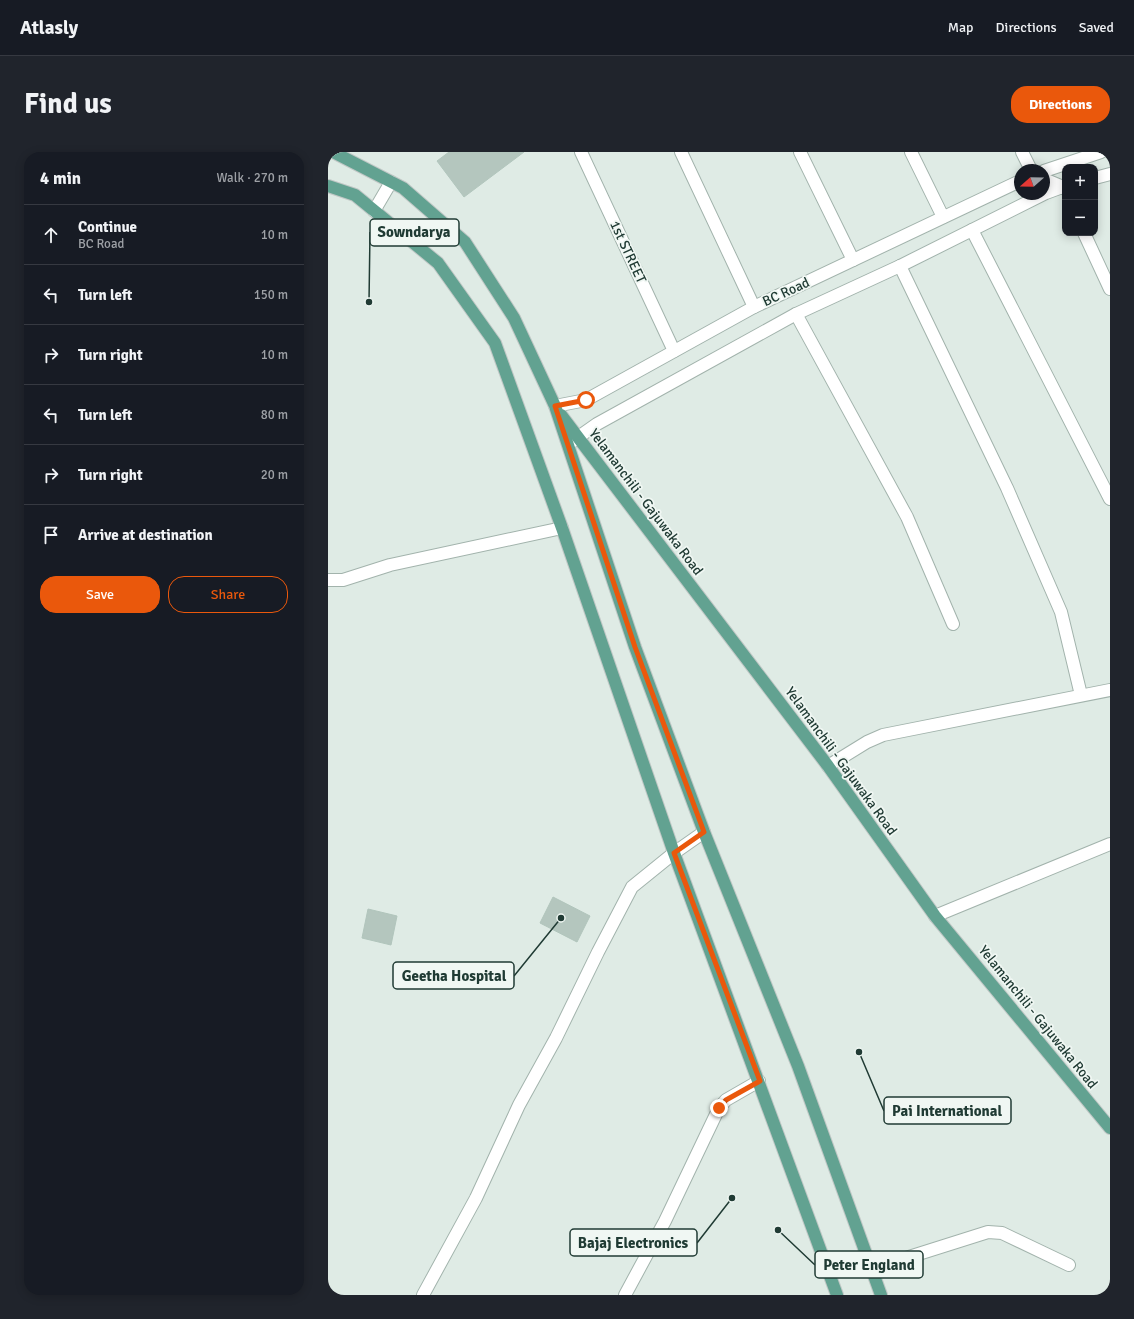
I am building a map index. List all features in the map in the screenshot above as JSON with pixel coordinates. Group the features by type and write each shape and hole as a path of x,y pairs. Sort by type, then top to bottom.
{"main road":[{"path":"333,152 403,188 465,242 514,318 555,406 635,647 704,832 798,1066 880,1295"},
{"path":"328,186 355,195 438,263 495,343 562,528 674,853 760,1081 837,1295"},
{"name":"Yelamanchili - Gajuwaka Road","path":"555,406 828,766 936,916 1110,1128"}],"street":[{"name":"1st STREET","path":"581,152 674,351"},
{"path":"681,152 754,306"},
{"path":"800,152 853,260"},
{"path":"912,152 943,217"},
{"path":"1022,152 1028,164"},
{"path":"1050,169 1101,152"},
{"path":"1098,177 1110,174"},
{"path":"374,211 391,182"},
{"path":"1050,182 1062,187"},
{"name":"BC Road","path":"555,406 586,400 754,306 1014,184"},
{"path":"568,445 604,420 796,314 900,266 1046,193 1062,189"},
{"path":"972,230 1110,499"},
{"path":"1085,236 1110,289"},
{"path":"900,266 1007,488 1061,612 1081,695"},
{"path":"796,314 907,517 953,624"},
{"path":"328,580 343,580 390,565 562,528"},
{"path":"828,766 867,742 883,735 1110,690"},
{"path":"423,1295 476,1198 519,1105 556,1038 632,887 674,853 704,832"},
{"path":"936,916 1110,844"},
{"path":"624,1295 666,1221 719,1108 726,1100 760,1081"},
{"path":"871,1269 988,1232 1002,1233 1069,1266"}],"building":[{"path":"449,152 524,152 464,197 437,161"},
{"path":"553,897 590,916 577,942 540,923"},
{"path":"368,909 397,916 391,945 362,938"}],"place":[{"name":"Sowndarya","path":"369,302"},
{"name":"Geetha Hospital","path":"561,918"},
{"name":"Pai International","path":"859,1052"},
{"name":"Bajaj Electronics","path":"732,1198"},
{"name":"Peter England","path":"778,1230"}],"route":[{"path":"586,400 555,406 635,647 704,832 674,853 760,1081 734,1094 719,1108"}]}
